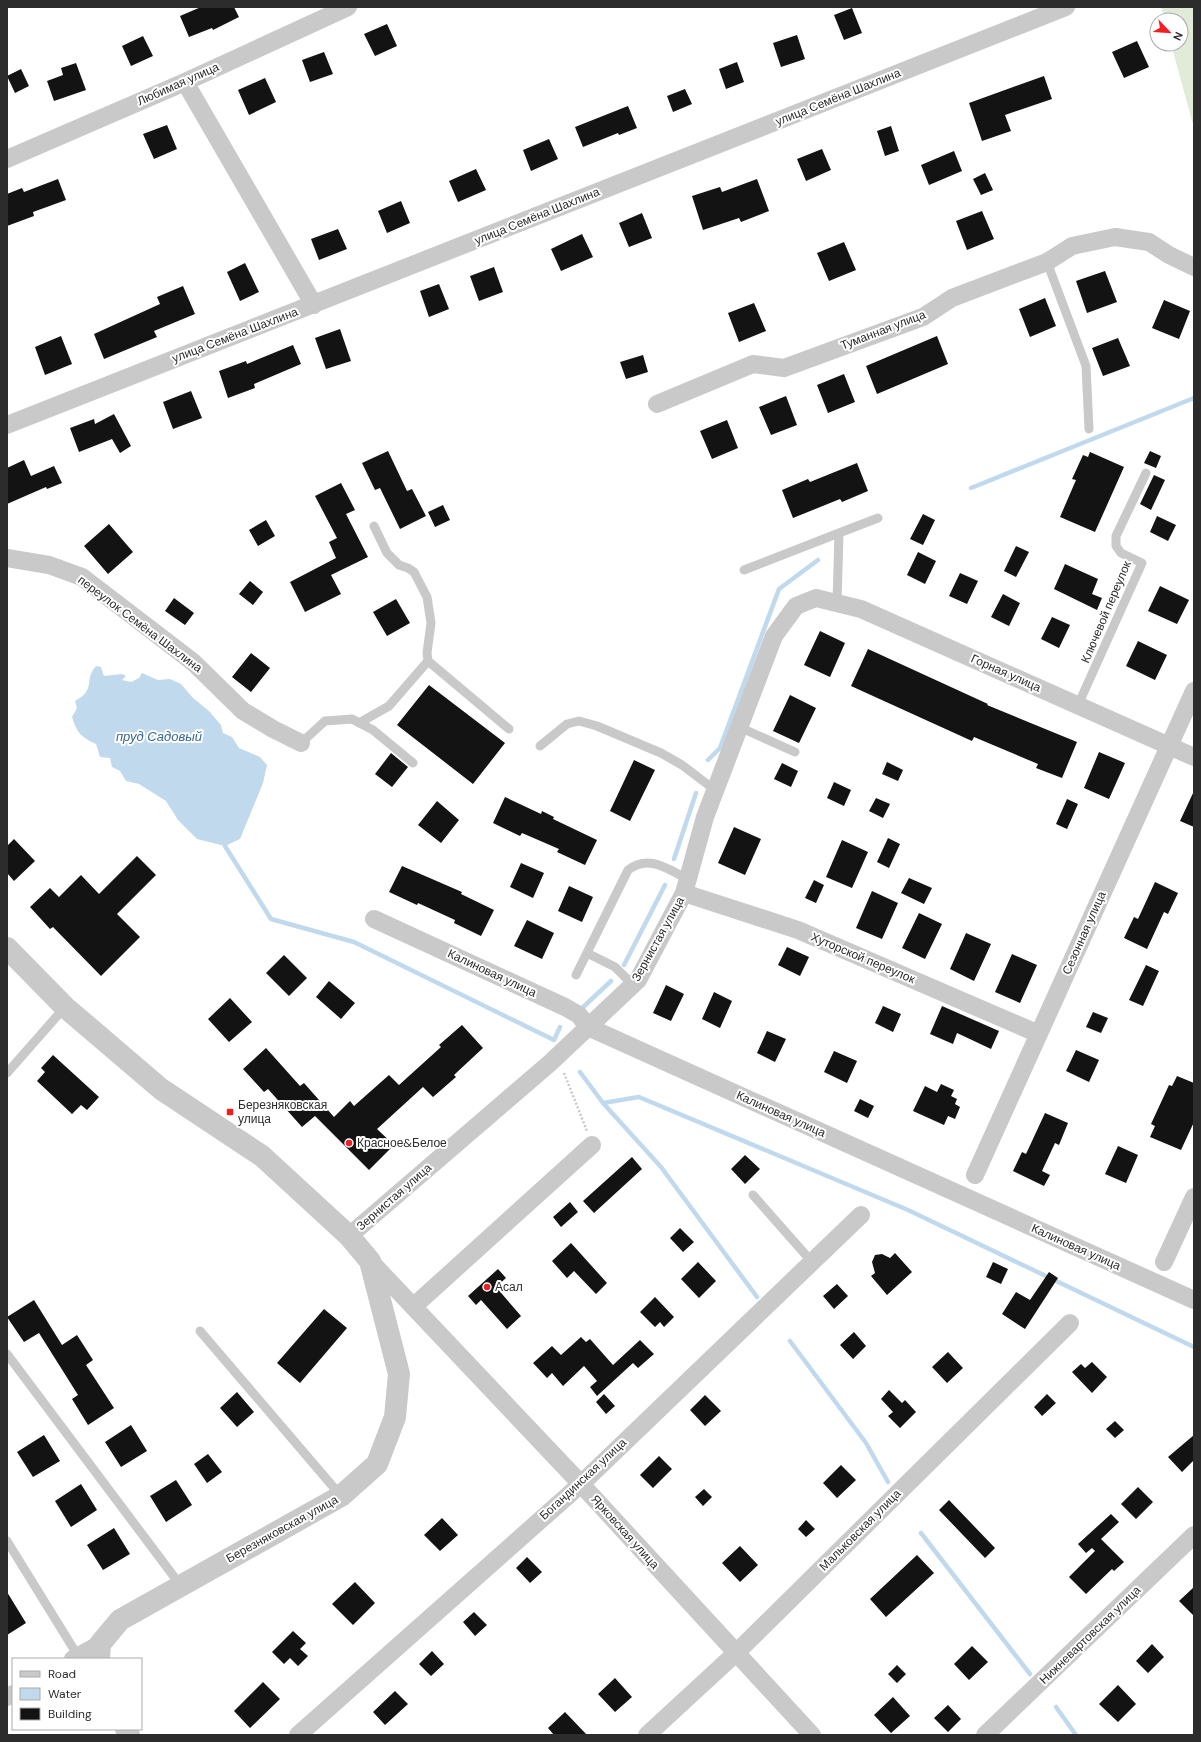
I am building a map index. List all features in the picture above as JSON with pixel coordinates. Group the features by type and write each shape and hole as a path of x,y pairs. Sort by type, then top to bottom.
{"street":[{"name":"Любимая улица","path":"7,159 185,82 348,7"},
{"name":"улица Семёна Шахлина","path":"7,425 1066,7"},
{"path":"185,82 314,305"},
{"name":"Туманная улица","path":"656,404 754,364 784,368 923,317 952,298 1047,262 1072,246 1114,237 1149,242 1169,255 1194,267"},
{"name":"переулок Семёна Шахлина","path":"7,558 49,565 82,577 193,662 243,711 273,729 301,743"},
{"name":"Горная улица","path":"816,598 861,610 1194,756"},
{"name":"Зернистая улица","path":"349,1236 557,1056 638,980 686,886 705,817 774,636 796,606 816,598"},
{"name":"Сезонная улица","path":"975,1175 1194,691"},
{"name":"Хуторской переулок","path":"686,886 798,930 1039,1034"},
{"name":"Калиновая улица","path":"374,919 565,1007 578,1015 588,1027 1194,1300"},
{"name":"Березняковская улица","path":"7,948 65,1007 161,1089 262,1156 349,1236 370,1260 398,1374 395,1417 377,1464 341,1496 120,1620 87,1654"},
{"path":"414,1306 592,1145"},
{"path":"1164,1262 1194,1197"},
{"name":"Богандинская улица","path":"298,1735 580,1484 861,1215"},
{"name":"Ярковская улица","path":"370,1260 812,1735"},
{"name":"Мальковская улица","path":"648,1735 736,1654 1070,1323"},
{"name":"Нижневартовская улица","path":"985,1735 1194,1535"}],"lane":[{"path":"1047,262 1086,366 1089,429"},
{"name":"Ключевой переулок","path":"1078,705 1142,563 1122,552 1116,546 1116,536 1146,473"},
{"path":"744,570 878,518"},
{"path":"359,723 389,706 428,661 431,623 427,597 414,572 399,565 387,553 374,526"},
{"path":"836,603 839,533"},
{"path":"428,661 509,729"},
{"path":"301,743 325,721 352,719 373,730 413,763"},
{"path":"540,746 567,724 579,721 597,726 661,753 715,790"},
{"path":"740,727 795,752"},
{"path":"576,975 628,870 636,864 646,862 658,865 686,886"},
{"path":"587,953 615,967 633,985"},
{"path":"7,1073 65,1007"},
{"path":"753,1195 812,1262"},
{"path":"200,1331 341,1496"},
{"path":"7,1354 181,1586"},
{"path":"7,1541 87,1654"}],"path":[{"path":"557,1056 592,1145"}],"green space":[{"path":"1161,7 1194,7 1194,128 1173,52 1189,52 1189,12 1163,12"}],"water":[{"name":"пруд Садовый","path":"96,666 101,667 104,676 122,674 126,676 122,680 131,682 139,678 142,673 158,680 170,679 181,684 221,725 223,733 232,737 239,748 260,757 267,765 263,783 240,839 225,846 197,839 178,820 166,801 139,784 126,781 120,771 112,767 110,758 100,757 96,744 80,734 72,717 77,708 75,701 86,693 90,676"}],"building":[{"path":"201,7 234,7 239,17 213,30 212,28 189,37 180,16"},
{"path":"852,8 862,33 844,40 834,15"},
{"path":"387,24 397,46 375,56 364,34"},
{"path":"797,35 805,59 781,67 773,43"},
{"path":"143,36 153,56 131,66 122,46"},
{"path":"1137,41 1149,67 1124,78 1112,52"},
{"path":"324,52 333,74 310,82 302,60"},
{"path":"737,62 744,82 726,89 719,69"},
{"path":"76,63 86,90 54,101 47,81 63,75 61,68"},
{"path":"21,69 29,86 15,93 7,76"},
{"path":"1044,76 1052,99 1005,115 1011,131 982,141 969,103"},
{"path":"265,78 276,102 249,115 238,90"},
{"path":"685,89 692,104 673,112 667,96"},
{"path":"628,106 637,128 619,135 618,133 583,147 575,127"},
{"path":"167,125 177,149 154,159 143,134"},
{"path":"891,126 899,151 885,156 877,131"},
{"path":"549,139 558,159 531,171 523,150"},
{"path":"822,149 831,170 806,181 797,159"},
{"path":"954,151 962,171 929,185 921,165"},
{"path":"476,169 486,190 458,202 449,181"},
{"path":"985,173 993,190 981,195 973,179"},
{"path":"58,179 66,200 33,212 34,216 7,226 7,194 22,188 24,192"},
{"path":"757,179 769,211 741,222 739,218 703,230 692,196 720,187 722,192"},
{"path":"401,201 410,223 387,233 378,211"},
{"path":"982,211 994,239 967,250 956,221"},
{"path":"642,213 652,238 629,247 619,223"},
{"path":"338,229 347,249 319,260 311,239"},
{"path":"582,234 593,257 561,271 551,249"},
{"path":"844,242 856,270 829,281 817,253"},
{"path":"245,263 259,292 240,301 227,272"},
{"path":"494,267 503,292 479,301 470,276"},
{"path":"1105,271 1117,302 1087,313 1076,281"},
{"path":"439,284 449,309 429,317 420,291"},
{"path":"183,286 195,314 154,331 157,337 104,359 94,334 160,304 157,297"},
{"path":"1045,298 1056,326 1030,337 1019,309"},
{"path":"1164,300 1190,311 1179,339 1152,328"},
{"path":"754,303 766,331 739,342 728,313"},
{"path":"340,329 351,361 326,369 315,338"},
{"path":"61,336 72,364 45,375 35,347"},
{"path":"937,336 948,364 877,394 866,366"},
{"path":"1118,338 1130,366 1103,376 1092,348"},
{"path":"293,345 301,364 254,384 255,388 228,398 219,371 246,361 247,364"},
{"path":"643,355 648,372 626,379 620,362"},
{"path":"844,374 855,402 828,413 817,385"},
{"path":"191,391 202,418 173,429 163,402"},
{"path":"786,396 797,425 771,435 759,407"},
{"path":"114,414 131,446 120,453 112,439 79,452 70,428 94,419 95,424"},
{"path":"727,420 738,448 712,459 700,431"},
{"path":"388,451 407,491 412,489 426,516 400,529 380,488 375,490 362,463"},
{"path":"1150,451 1161,456 1156,468 1144,463"},
{"path":"1090,452 1124,467 1095,532 1060,517 1076,480 1072,479 1083,455 1088,457"},
{"path":"24,460 31,476 54,466 62,483 47,489 46,487 7,504 7,468"},
{"path":"857,463 868,491 842,502 840,499 793,518 782,490 808,479 810,482"},
{"path":"1154,475 1165,480 1151,510 1140,504"},
{"path":"341,483 355,510 346,514 368,557 331,575 341,594 305,612 290,582 336,558 329,542 337,538 315,496"},
{"path":"443,505 450,520 435,527 428,512"},
{"path":"923,514 935,520 923,545 910,539"},
{"path":"1157,516 1176,525 1168,541 1150,532"},
{"path":"266,520 275,536 258,546 249,530"},
{"path":"109,524 133,552 108,574 84,546"},
{"path":"1016,546 1029,552 1016,577 1004,571"},
{"path":"918,552 936,561 925,584 907,575"},
{"path":"1065,564 1098,579 1092,594 1102,598 1097,610 1054,589"},
{"path":"960,573 978,581 967,604 949,596"},
{"path":"250,581 263,592 253,605 239,594"},
{"path":"1160,586 1189,600 1177,624 1148,611"},
{"path":"1003,594 1020,603 1009,626 991,617"},
{"path":"174,598 194,613 185,625 165,611"},
{"path":"396,599 410,623 387,636 373,612"},
{"path":"1052,617 1070,625 1059,648 1041,639"},
{"path":"820,631 845,643 830,677 804,665"},
{"path":"1138,641 1167,655 1155,680 1126,666"},
{"path":"868,649 988,704 987,705 1077,742 1062,778 1036,768 1038,764 974,737 972,741 851,686"},
{"path":"251,653 270,668 251,692 232,677"},
{"path":"429,685 505,743 473,784 397,725"},
{"path":"790,695 816,708 799,743 773,731"},
{"path":"1099,752 1125,763 1109,799 1084,788"},
{"path":"391,753 408,767 392,787 375,774"},
{"path":"634,760 655,770 630,821 610,811"},
{"path":"887,762 903,770 898,781 882,774"},
{"path":"782,763 798,771 791,787 774,779"},
{"path":"834,782 851,790 844,806 827,798"},
{"path":"1194,791 1194,827 1180,821"},
{"path":"505,797 541,814 542,811 554,817 553,819 597,840 585,865 557,852 559,849 522,833 520,836 493,823"},
{"path":"876,798 890,804 883,818 869,811"},
{"path":"1067,799 1078,804 1067,829 1056,824"},
{"path":"437,801 459,820 441,843 418,825"},
{"path":"734,827 761,839 745,875 718,863"},
{"path":"888,838 900,844 889,868 877,862"},
{"path":"14,839 35,861 14,881 7,873 7,846"},
{"path":"842,840 868,852 852,888 826,877"},
{"path":"137,856 156,875 117,914 140,937 101,976 53,927 50,929 30,907 50,888 59,897 81,875 99,894"},
{"path":"521,863 544,873 533,898 510,887"},
{"path":"402,866 462,892 461,894 494,910 481,936 454,923 455,920 389,892"},
{"path":"909,878 932,888 924,904 901,893"},
{"path":"814,880 824,885 816,903 805,898"},
{"path":"1155,882 1178,893 1168,914 1164,912 1147,949 1124,938 1134,917 1138,919"},
{"path":"569,886 593,897 582,922 558,911"},
{"path":"872,891 898,903 882,939 856,928"},
{"path":"919,913 942,924 925,959 902,948"},
{"path":"527,920 554,933 542,959 514,946"},
{"path":"966,933 991,944 974,981 950,969"},
{"path":"787,947 809,957 800,976 778,965"},
{"path":"1012,954 1037,965 1020,1003 995,992"},
{"path":"284,955 307,978 289,996 266,973"},
{"path":"1146,965 1159,971 1143,1006 1129,1000"},
{"path":"329,981 355,1003 341,1019 316,997"},
{"path":"666,985 684,994 671,1021 653,1013"},
{"path":"714,992 732,1001 720,1028 702,1019"},
{"path":"230,998 252,1022 229,1042 208,1019"},
{"path":"883,1006 901,1014 893,1032 875,1023"},
{"path":"942,1006 999,1031 991,1049 957,1033 953,1044 930,1034"},
{"path":"1093,1012 1108,1018 1101,1033 1086,1027"},
{"path":"462,1025 483,1048 454,1075 456,1077 433,1097 423,1087 377,1129 394,1145 369,1170 315,1116 302,1127 268,1089 264,1092 243,1069 266,1048 300,1086 304,1083 334,1117 350,1101 354,1106 389,1075 399,1085 441,1047 439,1045"},
{"path":"767,1031 786,1039 775,1062 757,1053"},
{"path":"1076,1050 1099,1060 1089,1082 1066,1071"},
{"path":"834,1051 857,1061 847,1083 824,1072"},
{"path":"53,1055 99,1097 87,1110 81,1105 72,1114 37,1081 45,1072 41,1068"},
{"path":"1177,1076 1194,1083 1194,1122 1181,1150 1150,1137 1155,1126 1151,1124 1169,1085 1172,1086"},
{"path":"941,1084 954,1090 951,1096 957,1099 955,1104 960,1107 955,1119 948,1116 944,1125 913,1111 925,1086 937,1092"},
{"path":"860,1099 874,1106 868,1118 854,1111"},
{"path":"1045,1113 1068,1123 1059,1145 1055,1143 1042,1171 1050,1175 1044,1186 1013,1171 1022,1152 1026,1154"},
{"path":"1118,1146 1138,1155 1126,1183 1105,1174"},
{"path":"745,1155 760,1169 745,1184 731,1169"},
{"path":"632,1157 642,1169 594,1213 583,1201"},
{"path":"570,1202 578,1212 561,1227 553,1217"},
{"path":"680,1228 694,1242 683,1252 670,1238"},
{"path":"571,1243 607,1283 596,1294 574,1271 567,1278 552,1261"},
{"path":"895,1253 912,1272 887,1295 871,1276 875,1273 872,1262 875,1255 882,1254 890,1258"},
{"path":"698,1262 716,1281 699,1298 681,1279"},
{"path":"993,1262 1008,1269 1001,1284 986,1277"},
{"path":"498,1269 506,1278 496,1287 521,1316 507,1329 481,1300 476,1305 468,1296"},
{"path":"1049,1272 1058,1278 1025,1329 1002,1314 1016,1292 1030,1300"},
{"path":"837,1284 848,1296 834,1309 823,1296"},
{"path":"655,1297 674,1317 664,1327 660,1322 655,1327 640,1312"},
{"path":"34,1300 62,1345 77,1335 93,1360 86,1365 114,1408 88,1425 72,1399 78,1395 39,1333 24,1342 7,1317"},
{"path":"324,1309 347,1328 300,1383 277,1363"},
{"path":"854,1332 866,1346 853,1359 840,1345"},
{"path":"581,1337 586,1342 590,1339 613,1365 640,1340 654,1354 638,1368 633,1363 597,1396 590,1387 597,1381 584,1366 563,1386 552,1373 547,1378 533,1363 552,1346 561,1355"},
{"path":"948,1352 963,1368 947,1383 932,1367"},
{"path":"1092,1362 1107,1377 1092,1393 1072,1372 1081,1364 1085,1368"},
{"path":"889,1390 902,1403 905,1400 916,1412 900,1428 888,1416 893,1412 881,1399"},
{"path":"237,1392 254,1412 237,1427 220,1408"},
{"path":"604,1394 615,1406 606,1414 596,1402"},
{"path":"1047,1394 1056,1403 1042,1416 1034,1407"},
{"path":"705,1395 721,1411 705,1426 690,1410"},
{"path":"1115,1421 1124,1430 1115,1438 1106,1429"},
{"path":"131,1425 147,1451 121,1467 105,1442"},
{"path":"44,1435 60,1461 33,1477 17,1452"},
{"path":"1194,1435 1194,1460 1182,1472 1168,1457"},
{"path":"208,1454 222,1472 207,1483 194,1464"},
{"path":"659,1456 672,1469 653,1488 640,1475"},
{"path":"841,1465 856,1480 837,1498 823,1483"},
{"path":"176,1480 192,1505 166,1522 150,1496"},
{"path":"81,1484 97,1510 71,1527 55,1501"},
{"path":"1138,1487 1153,1502 1136,1519 1121,1504"},
{"path":"704,1489 712,1497 703,1506 695,1497"},
{"path":"949,1500 995,1548 985,1558 939,1510"},
{"path":"1111,1514 1119,1522 1101,1539 1124,1562 1114,1571 1112,1569 1086,1594 1069,1577 1095,1551 1092,1548 1086,1553 1078,1544"},
{"path":"442,1518 458,1535 440,1551 424,1535"},
{"path":"806,1520 815,1529 806,1537 798,1529"},
{"path":"114,1528 130,1554 103,1570 87,1545"},
{"path":"740,1546 758,1565 740,1582 722,1563"},
{"path":"917,1555 934,1573 886,1617 870,1599"},
{"path":"527,1557 542,1572 530,1583 516,1568"},
{"path":"355,1582 375,1603 353,1625 332,1604"},
{"path":"1194,1587 1194,1616 1179,1601"},
{"path":"7,1592 26,1623 7,1635"},
{"path":"474,1612 487,1625 475,1636 463,1622"},
{"path":"293,1631 306,1643 300,1649 308,1656 298,1666 290,1658 284,1664 272,1652"},
{"path":"1152,1644 1164,1657 1148,1673 1136,1661"},
{"path":"972,1646 988,1662 969,1680 954,1664"},
{"path":"432,1651 444,1664 431,1676 419,1664"},
{"path":"897,1665 906,1674 897,1683 888,1674"},
{"path":"615,1678 632,1697 615,1712 598,1694"},
{"path":"263,1682 280,1699 250,1728 234,1711"},
{"path":"1118,1685 1136,1704 1118,1722 1099,1704"},
{"path":"395,1691 408,1704 385,1725 373,1712"},
{"path":"893,1697 910,1716 891,1733 874,1715"},
{"path":"948,1705 961,1719 948,1732 934,1718"},
{"path":"565,1712 587,1735 554,1735 548,1728"}],"waterway":[{"path":"971,488 1194,398"},
{"path":"708,760 720,748 779,589 818,560"},
{"path":"674,859 696,793"},
{"path":"225,846 271,919 354,942 554,1040 560,1027"},
{"path":"624,965 665,885"},
{"path":"580,1010 611,981"},
{"path":"580,1072 603,1103 639,1097 908,1210 1194,1347"},
{"path":"603,1103 661,1167 757,1297"},
{"path":"790,1341 866,1443 888,1482"},
{"path":"921,1533 1030,1674"},
{"path":"1056,1707 1076,1735"}],"place":[{"name":"Березняковская улица","path":"230,1112"},
{"name":"Красное&Белое","path":"349,1143"},
{"name":"Асал","path":"487,1287"}]}
